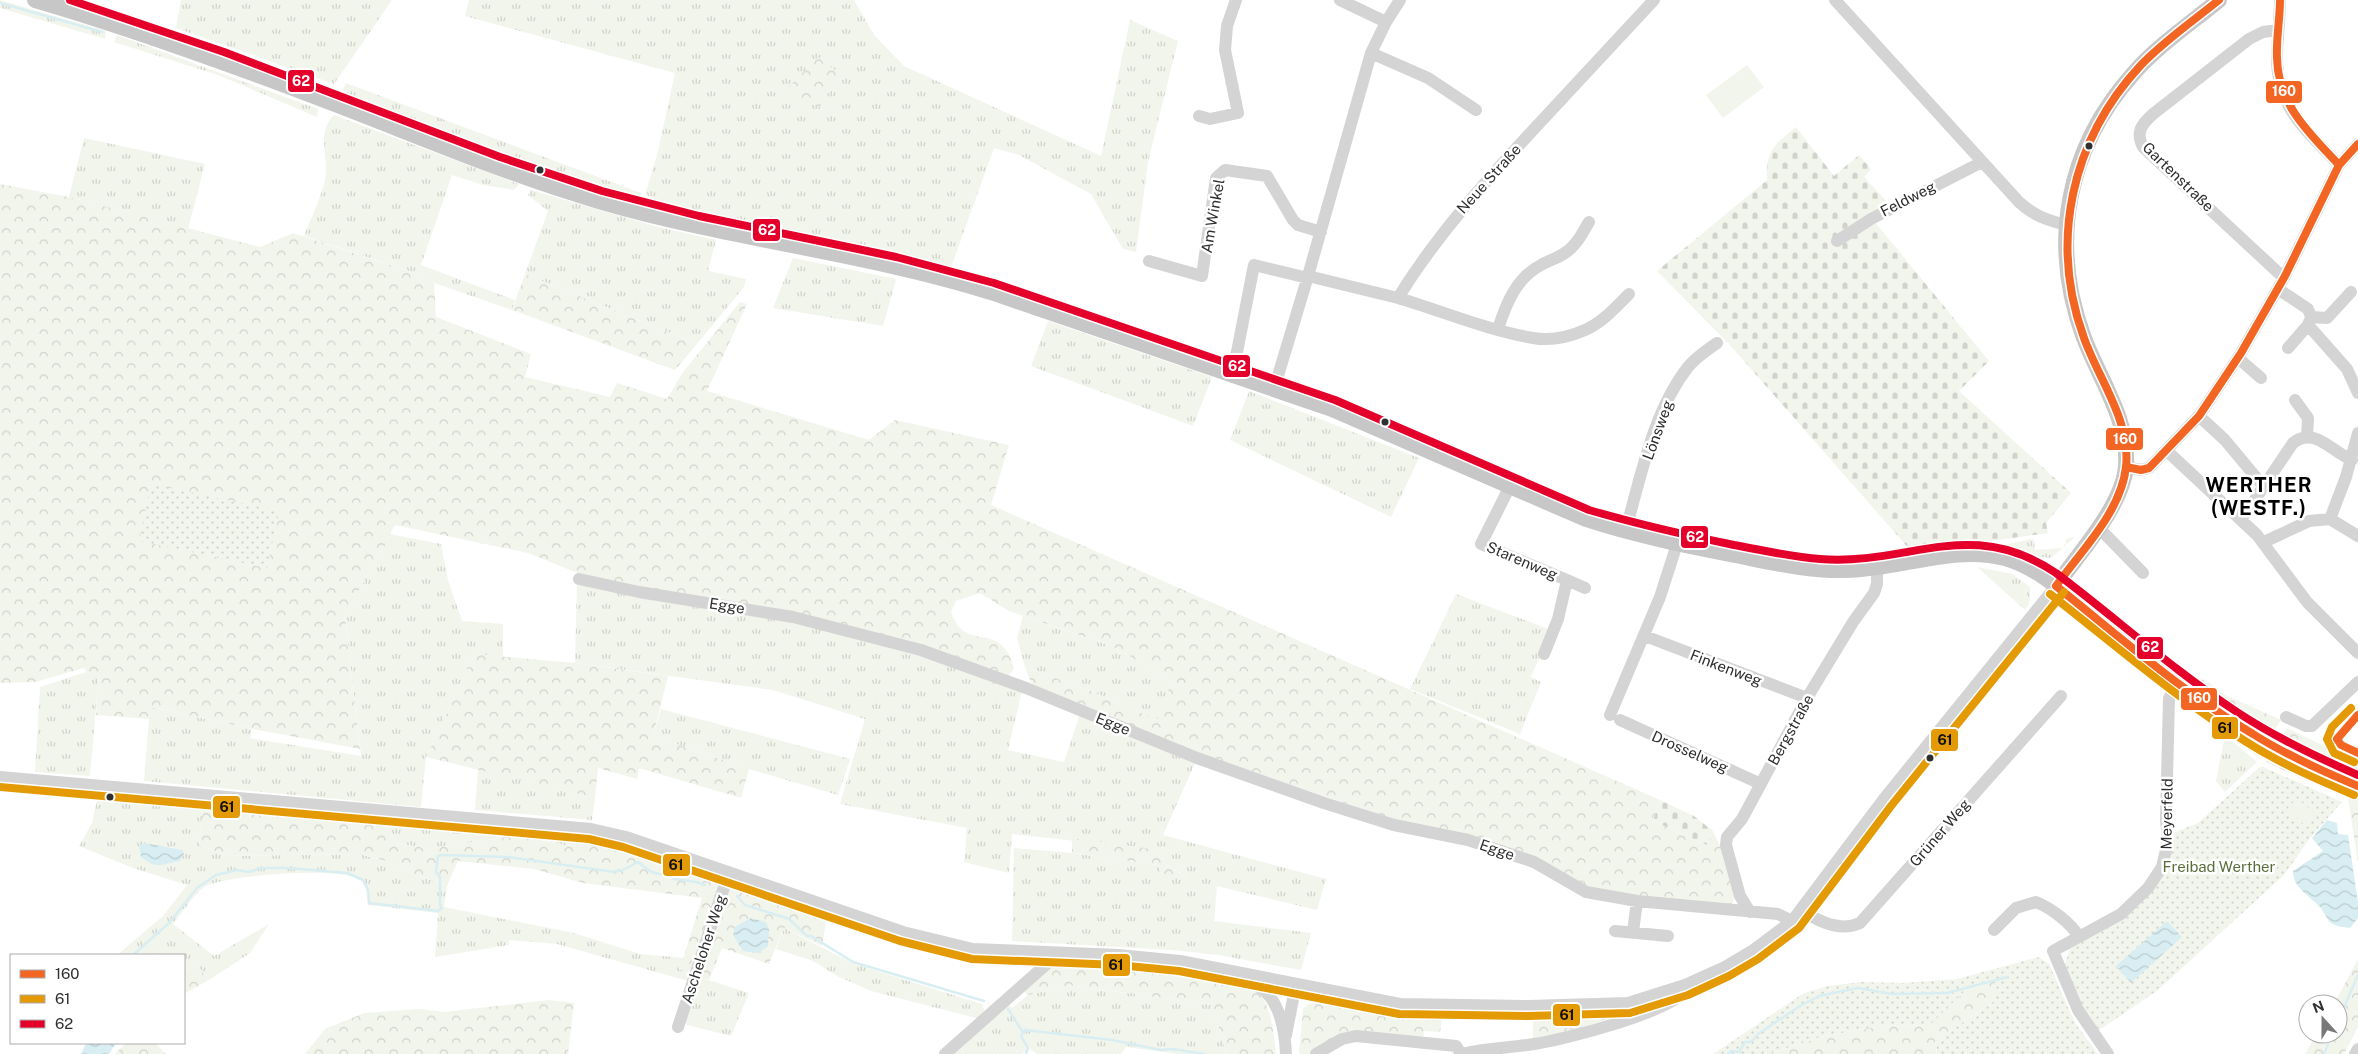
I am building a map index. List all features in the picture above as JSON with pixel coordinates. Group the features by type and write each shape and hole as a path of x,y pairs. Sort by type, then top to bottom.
{"main road":[{"path":"36,0 168,41 444,147 599,201 721,231 938,276 1274,388 1340,412 1586,519 1624,532 1762,560 1826,570 1877,568 1948,556 1984,555 2004,558 2025,565 2056,586 2216,710 2270,745 2302,762 2358,786"},
{"path":"2056,586 2098,528 2116,498 2126,467 2120,418 2090,352 2073,306 2066,261 2066,225 2085,146 2104,110 2134,72 2219,0"}],"street":[{"path":"1199,116 1210,119 1238,113 1225,50 1227,26 1236,0"},
{"path":"1340,0 1386,22"},
{"path":"1274,388 1308,277 1371,53 1386,22 1400,0"},
{"name":"Neue Straße","path":"1398,298 1417,266 1435,246 1462,207 1654,0"},
{"path":"1835,0 2030,212 2043,220 2066,225"},
{"path":"2280,0 2277,72 2283,96 2295,117 2340,165"},
{"name":"Gartenstraße","path":"2278,30 2263,32 2249,39 2149,118 2140,128 2139,134 2143,147 2308,309 2310,321 2350,374 2358,392"},
{"path":"1371,53 1428,78 1476,110"},
{"path":"2126,467 2141,470 2149,468 2199,416 2238,358 2281,284 2340,165 2358,144"},
{"name":"Feldweg","path":"1837,241 1871,219 1982,162"},
{"name":"Am Winkel","path":"1150,261 1202,276 1216,178 1225,170 1267,176 1292,220 1298,225 1321,232"},
{"path":"1498,328 1509,297 1519,284 1534,269 1567,252 1575,245 1589,222"},
{"path":"1236,357 1254,265 1398,298 1534,338 1568,337 1587,330 1604,318 1629,294"},
{"path":"2288,348 2310,321 2327,318 2351,292"},
{"name":"Lönsweg","path":"1624,532 1658,424 1674,387 1688,366 1717,343"},
{"path":"2238,358 2261,378"},
{"path":"2295,400 2308,418 2306,436"},
{"path":"2199,416 2225,440 2264,486"},
{"path":"2330,519 2352,460 2358,433"},
{"path":"2241,520 2293,443 2306,436 2319,440 2352,460"},
{"path":"2167,451 2264,542 2295,588 2358,653"},
{"name":"Starenweg","path":"1510,486 1481,544 1585,588"},
{"path":"2264,542 2309,521 2330,519 2358,536"},
{"path":"2098,528 2143,573"},
{"path":"1645,636 1677,544"},
{"name":"Bergstraße","path":"1750,912 1740,896 1726,841 1742,819 1807,698 1853,622 1874,593 1877,584 1877,568"},
{"name":"Egge","path":"579,579 639,592 793,616 921,650 1026,688 1197,758 1324,803 1394,825 1468,840 1534,862 1586,892 1637,901 1728,911 1778,914 1792,921"},
{"name":"Starenweg","path":"1544,654 1558,619 1567,580"},
{"path":"0,777 591,828 626,837 938,942 973,949 1119,955 1180,961 1400,1004 1528,1006 1628,1004 1685,985 1745,955 1792,921 1884,800 2056,586"},
{"name":"Finkenweg","path":"1645,636 1807,698"},
{"name":"Drosselweg","path":"1645,636 1615,717 1761,784"},
{"name":"Meyerfeld","path":"2108,1054 2078,1010 2053,953 2055,949 2121,914 2141,896 2153,881 2166,857 2169,698 2178,681"},
{"path":"2286,717 2306,726 2312,726 2358,682"},
{"name":"Grüner Weg","path":"1802,910 1827,925 1848,926 1860,923 2061,696"},
{"name":"Ascheloher Weg","path":"678,1027 729,872"},
{"path":"1728,911 1740,896"},
{"path":"1632,932 1637,901"},
{"path":"1994,930 2016,908 2036,902 2056,914 2075,930 2079,937"},
{"path":"1614,931 1668,936"},
{"path":"945,1054 1050,961 1051,953"},
{"path":"1220,968 1259,986 1268,994 1276,1006 1286,1047"},
{"path":"1276,1006 1282,981"},
{"path":"1286,1047 1296,984"},
{"path":"1316,1054 1342,1039 1356,1036 1456,1046 1461,1054 1571,1037 1667,1004 1685,992 1687,989 1685,985"},
{"path":"2356,1054 2358,1049"}],"green space":[{"path":"0,0 106,31 105,39 0,8"},
{"path":"181,0 392,0 334,84 176,28"},
{"path":"469,0 854,0 874,35 904,66 1101,156 1130,20 1178,41 1148,162 1136,252 1123,249 1091,194 1019,155 994,148 950,270 654,207 654,198 645,195 658,151 675,73 465,16"},
{"path":"117,35 318,109 317,117 218,75 114,42"},
{"path":"818,57 839,73 820,107 785,91"},
{"path":"1747,65 1764,87 1723,118 1706,95"},
{"path":"346,83 641,193 640,204 565,181 340,96"},
{"path":"334,115 519,184 514,190 483,185 452,175 421,265 515,300 512,310 434,283 418,274 304,236 324,185 326,170 324,134 329,121"},
{"path":"1796,127 1834,176 1859,155 1871,169 1864,177 1890,205 1874,221 1989,361 1959,391 2071,493 2046,523 2048,533 1912,552 1729,344 1657,271 1767,180 1768,162 1773,149 1782,138"},
{"path":"84,138 205,164 188,229 69,197"},
{"path":"0,184 69,197 260,247 293,233 418,274 434,283 436,317 531,354 525,377 610,397 617,383 667,399 683,372 740,302 747,304 707,391 869,440 895,420 1009,445 991,505 1660,800 1653,821 1707,845 1713,831 1732,875 1734,884 1733,903 1720,907 1589,889 1537,860 1395,820 1200,754 1032,685 1025,667 1091,691 1157,720 1172,681 1112,646 1009,611 980,593 956,601 951,612 957,625 965,632 1001,644 1008,653 1014,668 1008,678 923,647 580,574 528,553 395,525 345,616 360,749 252,729 151,707 149,719 96,715 99,675 86,672 84,668 35,682 0,683"},
{"path":"531,190 655,226 716,240 708,271 746,279 744,287 697,344 525,274 548,211 528,195"},
{"path":"793,258 896,279 883,326 773,308"},
{"path":"525,274 697,344 675,370 512,310"},
{"path":"1048,321 1212,377 1193,426 1031,366"},
{"path":"1249,391 1419,458 1391,517 1230,440"},
{"path":"151,484 279,511 267,568 139,541"},
{"path":"390,534 441,544 448,580 462,621 503,624 503,657 475,654 426,757 421,807 144,781 150,707 252,729 250,738 361,756 345,616"},
{"path":"2075,537 2051,558 2032,556 2003,547 2003,545 2031,539 2034,540 2035,550 2062,548 2066,544 2066,539"},
{"path":"1977,567 2012,574 2030,587 2030,601 2025,610"},
{"path":"577,582 792,620 920,654 1022,691 1008,750 1064,762 1080,714 1196,761 1163,835 1326,879 1317,910 1217,886 1214,921 1311,933 1301,970 1218,955 1172,950 1012,941 1014,848 1072,853 1158,865 1162,874 1188,878 1167,865 1159,850 1012,834 1009,873 964,862 967,828 840,804 865,719 773,690 575,663"},
{"path":"1456,594 1551,630 1531,677 1541,682 1520,734 1410,689"},
{"path":"1023,616 1112,646 1172,681 1157,721 1091,691 1025,667 1017,638"},
{"path":"475,654 575,663 668,676 653,736 749,769 741,798 639,768 637,779 598,768 595,798 426,757"},
{"path":"2177,668 2210,683 2221,693 2281,720 2272,733 2229,707"},
{"path":"86,672 99,675 90,776 35,772 40,687"},
{"path":"661,709 850,759 838,795 749,769 653,736"},
{"path":"2213,719 2262,753 2259,758 2212,721"},
{"path":"2287,728 2322,745 2333,734 2336,748 2358,760 2358,775 2281,738"},
{"path":"2225,735 2257,762 2225,792 2216,781"},
{"path":"2270,758 2358,796 2358,863 2348,798 2265,762"},
{"name":"Freibad Werther","path":"2261,766 2342,802 2310,838 2284,875 2158,990 2098,1031 2080,1005 2065,964 2070,948 2101,931 2168,866 2175,832 2198,823"},
{"path":"478,769 595,798 592,820 475,810"},
{"path":"99,791 204,800 199,845 229,856 359,854 386,861 410,873 447,886 444,907 574,933 640,954 684,958 680,969 690,975 688,981 557,944 509,940 509,945 435,957 438,913 368,905 366,888 361,880 332,873 309,873 236,878 206,886 193,898 173,924 214,956 269,924 250,953 209,980 197,965 185,971 185,954 118,954 163,916 187,885 133,868 79,846 92,823"},
{"path":"2297,798 2317,815 2307,827 2287,809"},
{"path":"204,800 382,819 396,843 430,849 520,835 569,846 577,832 624,842 714,875 718,887 690,975 680,969 702,898 583,883 534,869 458,861 447,886 410,873 386,861 359,854 229,856 199,845"},
{"path":"1660,800 1694,816 1713,831 1707,845 1653,821"},
{"path":"382,819 577,832 569,846 520,835 430,849 396,843"},
{"path":"1072,838 1159,850 1167,865 1189,879 1162,874 1158,865 1072,853"},
{"path":"738,884 827,916 822,946 784,928 769,964 722,948 709,980 699,977 730,888"},
{"path":"784,928 852,963 982,1004 984,1010 989,1012 980,1019 871,991 837,976 813,961 776,949"},
{"path":"2039,957 2049,964 2075,1023 2098,1054 1938,1054 1935,1041 1993,1002 1995,981 1968,988 1929,1026 1884,1025 1820,1037 1769,1054 1713,1054 1804,993 1828,986 1860,982 1904,983 1957,979"},
{"path":"2358,959 2358,1027 2344,1054 2305,1054 2311,1044 2348,1044 2348,994 2339,994"},
{"path":"1054,962 1124,964 1170,968 1216,977 1252,988 1264,1000 1270,1014 1276,1054 1227,1054 1212,1005 1069,985 1028,995 1023,991"},
{"path":"197,965 209,980 185,993 185,971"},
{"path":"699,977 749,993 731,1036 687,1025 685,1022"},
{"path":"1996,981 1993,1002 1935,1041 1938,1054 1769,1054 1820,1037 1884,1025 1929,1026 1968,988"},
{"path":"1069,985 1212,1005 1227,1054 1178,1054 1126,1047 1121,1054 1037,1054 1030,1049 1022,1054 949,1054 1008,1004 1012,1008 1028,995"},
{"path":"549,1000 574,1003 568,1054 305,1054 325,1029 364,1013 420,1009 444,1012"},
{"path":"1335,1001 1377,1008 1443,1012 1440,1032 1424,1031 1423,1038 1344,1033 1312,1054 1299,1054 1303,1009 1308,1004"},
{"path":"1626,1013 1569,1032 1533,1038 1533,1014"},
{"path":"125,1044 156,1044 166,1054 115,1054"}],"water":[{"path":"2327,820 2337,823 2338,834 2348,835 2358,902 2358,918 2350,928 2331,923 2320,907 2299,887 2294,877 2293,871 2323,851 2312,838"},
{"path":"144,843 182,850 184,854 180,861 152,864 141,857 139,846"},
{"path":"751,918 766,922 769,929 768,946 758,953 743,951 733,935 735,927"},
{"path":"2167,921 2182,937 2131,983 2116,966"},
{"path":"86,1044 115,1044 109,1054 81,1054"}],"waterway":[{"path":"0,3 102,32"},
{"path":"134,954 169,923 197,888 216,875 237,870 249,872 262,868 288,868 347,873 363,880 368,890 369,903 438,911 442,908 440,905 440,877 436,872 438,856 441,855 508,857 614,872 623,870 638,862 654,873 705,885"},
{"path":"737,896 745,905 789,919 807,936 811,936 853,962 984,1001"},
{"path":"2348,998 2358,975"},
{"path":"1728,1054 1731,1051 1739,1052 1745,1042 1751,1042 1758,1034 1800,1006 1819,996 1858,988 1892,994 1947,993 2007,977"},
{"path":"1008,1009 1022,1031"},
{"path":"1026,1054 1028,1048 1021,1036 1025,1030 1112,1040 1161,1050 1172,1049 1205,1054"},
{"path":"2324,1054 2328,1044"}],"transit line":[{"name":"62","path":"70,0 224,52 500,157 602,191 699,216 896,257 994,283 1335,400 1589,510 1697,537 1809,558 1852,559 1967,545 1996,547 2025,556 2056,573 2168,662 2237,712 2296,746 2358,775"},
{"name":"160","path":"2056,586 2088,545 2108,515 2123,484 2126,467 2124,433 2119,417 2090,354 2074,302 2068,265 2068,229 2073,194 2083,159 2098,126 2117,94 2150,56 2219,0"},
{"name":"160","path":"2280,0 2277,58 2283,90 2297,117 2339,165"},
{"name":"160","path":"2126,467 2141,470 2149,468 2199,416 2241,353 2285,276 2339,165 2358,144"},
{"name":"160","path":"2056,586 2176,682 2227,718 2291,756 2358,786"},
{"name":"61","path":"0,787 589,839 623,847 900,941 972,959 1118,965 1179,971 1399,1014 1528,1016 1630,1013 1688,995 1729,976 1758,959 1799,928 1891,806 2064,592"},
{"name":"61","path":"2050,594 2170,689 2219,724 2284,764 2354,795"},
{"name":"61","path":"2351,708 2332,727 2327,739 2334,753 2354,762"},
{"name":"160","path":"2358,715 2337,739 2341,745 2358,753"}],"district":[{"name":"WERTHER (WESTF.)","path":"2259,496"}]}
